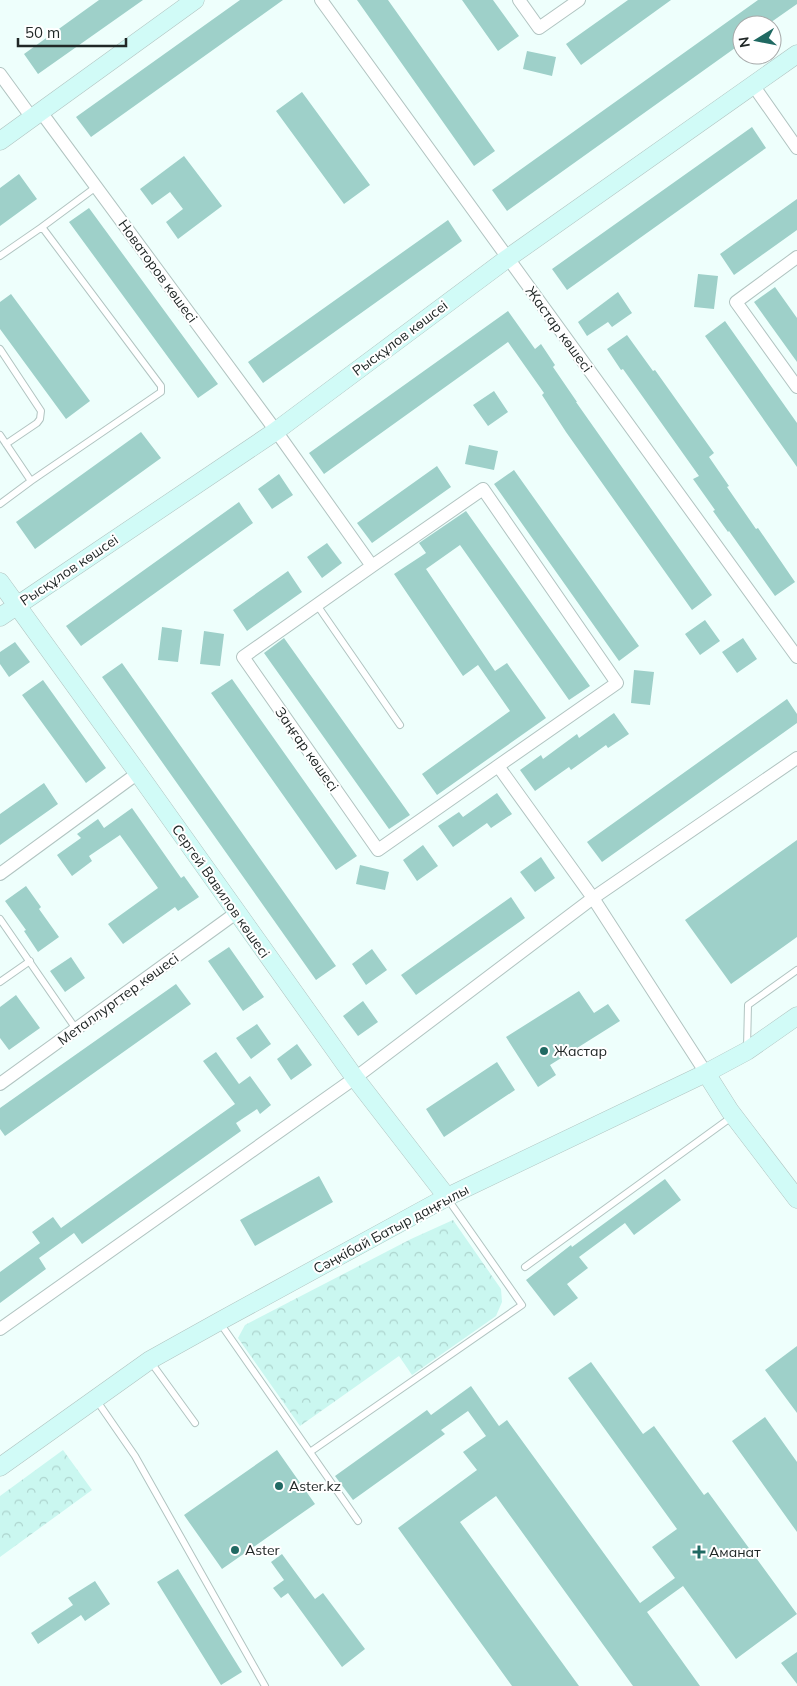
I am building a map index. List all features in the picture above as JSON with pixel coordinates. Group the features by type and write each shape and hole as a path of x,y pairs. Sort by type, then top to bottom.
{"street":[{"path":"0,141 195,0"},
{"name":"Жастар көшесі","path":"321,0 797,657"},
{"path":"519,0 539,28 579,0"},
{"name":"Рысқұлов көшсеі","path":"0,617 276,431 508,258 797,54"},
{"name":"Новаторов көшесі","path":"0,74 96,186 276,431"},
{"path":"753,85 797,148"},
{"path":"797,257 736,302 797,387"},
{"path":"276,431 372,566"},
{"name":"Заңғар көшесі","path":"482,490 617,683 378,850 243,656 317,605 482,490"},
{"name":"Сергей Вавилов көшесі","path":"0,582 354,1078 447,1197"},
{"path":"0,1329 354,1078 592,898 797,758"},
{"path":"498,766 592,898 734,1116 797,1199"},
{"path":"0,874 138,773"},
{"name":"Металлургтер көшесі","path":"0,1084 236,913"},
{"name":"Сәңкібай Батыр даңғылы","path":"0,1466 150,1360 447,1197 706,1073 747,1051 797,1016"}],"lane":[{"path":"0,256 96,186"},
{"path":"0,504 161,392 161,386 42,227"},
{"path":"0,349 41,411 40,419 37,423 6,444"},
{"path":"0,435 31,481"},
{"path":"317,605 400,725"},
{"path":"0,919 77,1030"},
{"path":"0,982 30,961"},
{"path":"747,1051 748,1005 797,970"},
{"path":"525,1267 734,1116"},
{"path":"310,1452 522,1305 447,1197"},
{"path":"220,1321 358,1521"},
{"path":"150,1360 195,1423"},
{"path":"95,1398 135,1456 265,1686"}],"green space":[{"path":"453,1220 501,1289 502,1302 496,1316 412,1375 399,1356 300,1426 238,1338 245,1325 411,1239"},
{"path":"63,1450 92,1490 0,1557 0,1496"}],"building":[{"path":"99,0 143,0 38,74 24,54"},
{"path":"240,0 283,0 91,137 76,117"},
{"path":"357,0 388,0 495,151 474,166"},
{"path":"462,0 493,0 519,36 498,51"},
{"path":"628,0 671,0 581,65 566,44"},
{"path":"758,0 797,0 797,4 781,15 737,15"},
{"path":"732,19 732,50 507,211 492,190"},
{"path":"527,51 556,57 552,76 523,69"},
{"path":"302,92 370,185 344,204 276,111"},
{"path":"752,127 766,148 567,290 552,269"},
{"path":"184,156 222,206 178,239 166,222 183,209 170,192 152,205 140,189"},
{"path":"19,174 37,199 0,226 0,188"},
{"path":"797,199 797,230 734,275 720,254"},
{"path":"89,208 218,384 198,398 69,222"},
{"path":"448,220 462,241 263,383 248,362"},
{"path":"698,274 718,276 714,309 694,307"},
{"path":"775,287 797,318 797,362 754,302"},
{"path":"618,292 632,313 612,327 608,322 587,336 578,322"},
{"path":"11,294 90,401 66,419 0,329 0,302"},
{"path":"508,311 535,349 541,344 555,365 553,367 576,402 712,595 692,610 566,432 542,395 544,393 508,342 324,474 309,453"},
{"path":"725,321 797,423 797,467 705,336"},
{"path":"627,335 653,371 655,370 714,453 709,457 729,486 727,487 795,582 775,596 713,511 715,510 693,479 699,476 607,349"},
{"path":"494,391 508,412 488,426 473,405"},
{"path":"141,432 161,458 35,549 16,522"},
{"path":"469,445 498,451 494,470 465,464"},
{"path":"437,466 451,487 372,543 357,523"},
{"path":"514,470 639,646 619,661 494,484"},
{"path":"279,474 293,495 272,509 258,489"},
{"path":"239,502 253,523 81,646 66,626"},
{"path":"466,511 590,686 569,700 460,545 426,569 495,671 507,663 546,718 437,795 422,774 510,711 478,665 463,676 394,574 426,553 419,543"},
{"path":"327,543 342,563 322,578 307,557"},
{"path":"288,571 302,592 247,631 233,610"},
{"path":"705,620 720,641 700,655 685,634"},
{"path":"162,627 182,630 178,662 158,660"},
{"path":"204,631 224,634 220,666 200,664"},
{"path":"284,638 410,815 389,829 264,653"},
{"path":"743,638 757,659 737,673 722,652"},
{"path":"15,642 30,662 9,677 0,664 0,652"},
{"path":"122,663 336,966 316,980 102,677"},
{"path":"634,670 654,672 650,705 631,703"},
{"path":"232,679 357,856 336,870 211,693"},
{"path":"43,680 106,768 86,783 22,695"},
{"path":"787,699 797,714 797,723 602,862 587,842"},
{"path":"614,713 629,734 608,748 606,745 571,770 569,767 535,791 520,770 541,755 543,759 577,734 579,738"},
{"path":"44,783 58,804 0,845 0,814"},
{"path":"497,793 512,814 491,828 487,823 453,847 438,826 459,812 463,817"},
{"path":"132,808 181,878 184,876 199,897 178,911 175,907 123,944 108,924 158,888 120,835 89,856 92,861 72,876 57,855 81,838 77,834 98,819 104,828"},
{"path":"797,840 797,937 731,984 685,920"},
{"path":"423,845 438,866 417,881 403,860"},
{"path":"541,857 555,878 535,892 520,872"},
{"path":"360,865 389,872 385,890 356,884"},
{"path":"26,886 41,907 39,909 59,937 38,952 24,931 26,930 5,901"},
{"path":"511,897 525,918 416,995 401,975"},
{"path":"229,947 264,997 243,1011 208,961"},
{"path":"372,949 387,970 366,985 352,964"},
{"path":"71,957 85,978 65,992 50,971"},
{"path":"176,984 191,1004 5,1136 0,1129 0,1108"},
{"name":"Жастар","path":"579,991 594,1013 608,1004 620,1021 550,1065 556,1075 538,1087 506,1037"},
{"path":"16,995 40,1028 9,1050 0,1038 0,1007"},
{"path":"363,1001 378,1022 358,1036 343,1016"},
{"path":"257,1024 271,1044 251,1059 236,1038"},
{"path":"297,1044 312,1065 291,1080 277,1059"},
{"path":"216,1052 239,1084 250,1076 271,1105 260,1114 257,1109 236,1123 241,1131 82,1244 74,1233 39,1258 46,1269 0,1303 0,1272 40,1243 32,1232 53,1217 61,1228 235,1104 203,1061"},
{"path":"497,1062 515,1090 444,1137 426,1109"},
{"path":"319,1176 333,1202 255,1246 240,1220"},
{"path":"665,1179 681,1200 634,1235 625,1223 579,1257 588,1268 567,1284 578,1298 554,1316 526,1280 571,1245 572,1247"},
{"path":"797,1346 797,1413 765,1370"},
{"path":"591,1362 643,1434 654,1426 704,1495 708,1492 797,1614 736,1659 683,1586 647,1612 700,1686 633,1686 496,1496 460,1522 579,1686 512,1686 398,1528 477,1470 463,1452 486,1436 468,1411 441,1430 445,1434 353,1500 335,1476 427,1410 431,1415 471,1386 499,1426 507,1420 640,1603 675,1578 652,1547 677,1529 568,1378"},
{"path":"765,1417 797,1462 797,1532 732,1441"},
{"path":"277,1450 315,1504 222,1569 184,1515"},
{"path":"282,1554 315,1599 323,1593 365,1649 342,1667 288,1593 281,1598 273,1588 284,1580 271,1562"},
{"path":"178,1569 242,1672 221,1685 157,1582"},
{"path":"95,1581 110,1604 85,1621 81,1615 38,1644 31,1633 73,1605 68,1598"},
{"path":"797,1652 797,1684 781,1663"}],"place":[{"name":"Жастар","path":"544,1051"},
{"name":"Aster.kz","path":"279,1486"},
{"name":"Aster","path":"235,1550"},
{"name":"Аманат","path":"699,1552"}]}
